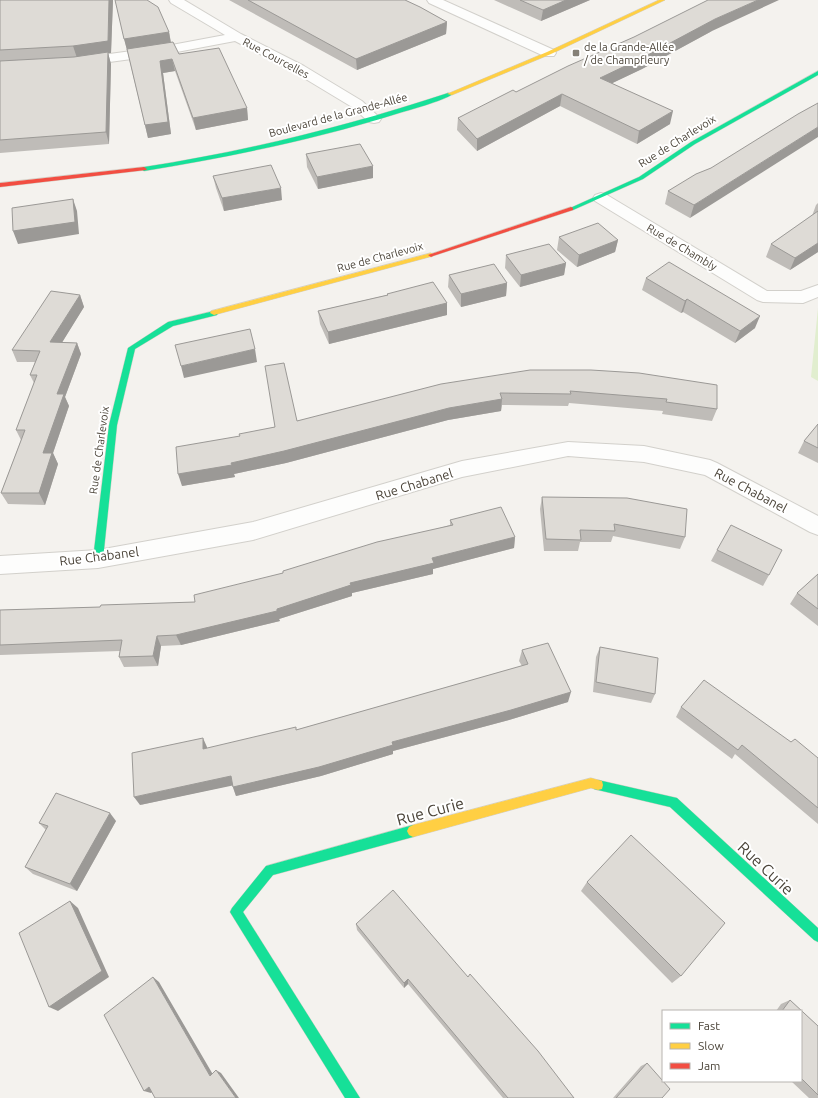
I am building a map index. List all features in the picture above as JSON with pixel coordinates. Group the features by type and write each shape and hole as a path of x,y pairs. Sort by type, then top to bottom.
{"street":[{"name":"Rue Courcelles","path":"175,0 237,37 299,69 357,104 374,119"},
{"path":"433,0 549,53"},
{"name":"Boulevard de la Grande-Allée","path":"0,185 95,176 187,162 282,143 374,119 464,89 549,53 663,0"},
{"path":"69,63 161,51 237,37"},
{"name":"Rue de Charlevoix","path":"98,558 113,425 132,348 171,324 444,252 581,206 601,198 641,178 693,143 818,74"},
{"name":"Rue de Chambly","path":"601,198 763,296 803,297 818,291"},
{"name":"Rue Chabanel","path":"0,565 98,558 253,532 462,470 568,449 644,454 710,468 818,526"},
{"name":"Rue Curie","path":"353,1098 236,912 270,870 591,783 673,802 818,936"}],"green space":[{"path":"818,308 818,381 811,377"}],"building":[{"path":"0,0 109,0 108,41 73,46 0,50"},
{"path":"115,0 147,0 158,7 169,32 124,39"},
{"path":"248,0 405,0 447,22 356,59"},
{"path":"520,0 566,0 543,10"},
{"path":"708,0 758,0 715,19 644,57 600,78 673,111 639,131 562,94 477,139 458,118 513,90 516,92 568,66 634,37"},
{"path":"173,42 179,54 219,48 247,108 193,118 172,59 160,61 168,122 145,125 127,49"},
{"path":"108,52 106,132 0,140 0,61 74,57"},
{"path":"818,103 818,127 694,205 668,191 696,174 711,168"},
{"path":"360,144 373,166 317,177 306,154"},
{"path":"271,165 281,188 222,198 213,176"},
{"path":"73,199 75,222 13,231 12,208"},
{"path":"818,211 818,243 795,258 771,244"},
{"path":"598,223 618,240 579,255 559,237"},
{"path":"549,244 566,263 521,275 506,255"},
{"path":"669,262 760,316 740,331 687,299 685,301 646,278"},
{"path":"494,264 507,283 461,294 449,275"},
{"path":"433,282 447,303 328,332 318,311 388,295 387,294"},
{"path":"51,291 80,295 50,342 77,343 57,394 64,394 43,453 52,453 39,493 1,493 25,430 16,430 37,375 30,375 40,351 12,350"},
{"path":"250,329 255,349 181,366 175,345"},
{"path":"284,363 297,421 441,384 530,370 591,370 639,373 717,385 717,409 666,402 667,399 570,391 571,394 500,393 502,399 449,408 284,451 231,463 232,465 178,474 176,447 240,436 239,434 275,427 265,366"},
{"path":"818,424 818,448 804,441"},
{"path":"542,497 627,498 687,509 685,537 614,524 615,531 580,530 581,540 546,539"},
{"path":"501,507 515,537 432,558 434,563 350,583 351,585 277,609 277,611 176,635 157,636 153,656 119,657 122,640 0,645 0,610 195,602 194,595 283,573 283,571 377,542 453,525 450,520"},
{"path":"731,525 782,550 769,575 717,550"},
{"path":"818,574 818,609 797,593"},
{"path":"548,643 571,692 392,742 393,745 319,767 233,787 231,776 134,797 132,753 203,738 203,749 296,727 296,730 528,664 522,650"},
{"path":"600,647 658,658 655,694 596,682"},
{"path":"704,680 791,742 795,739 818,758 818,808 742,745 738,750 681,707"},
{"path":"56,793 110,813 70,884 25,867 48,826 39,823"},
{"path":"631,835 725,923 681,976 587,882"},
{"path":"393,890 468,977 470,974 538,1051 574,1098 508,1098 408,979 404,983 356,924"},
{"path":"70,901 102,971 49,1007 19,933"},
{"path":"153,977 210,1076 216,1070 236,1098 155,1098 149,1087 144,1091 104,1015"},
{"path":"790,1000 801,1010 783,1010"},
{"path":"802,1011 818,1026 818,1095 802,1079"},
{"path":"647,1063 662,1080 662,1082 670,1089 662,1098 616,1098"}],"traffic: fast":[{"path":"571,209 641,178 693,143 818,73"},
{"path":"144,169 222,156 299,139 413,107 450,94"},
{"path":"98,559 113,425 132,348 171,324 214,313"},
{"path":"598,785 673,802 818,936"},
{"path":"353,1098 236,912 270,870 413,831"}],"traffic: slow":[{"path":"450,94 549,53 663,0"},
{"path":"214,313 431,255"},
{"path":"413,831 591,783 598,785"}],"traffic: jam":[{"path":"0,185 144,169"},
{"path":"431,255 571,209"}],"place":[{"name":"de la Grande-Allée / de Champfleury","path":"576,53"}]}
